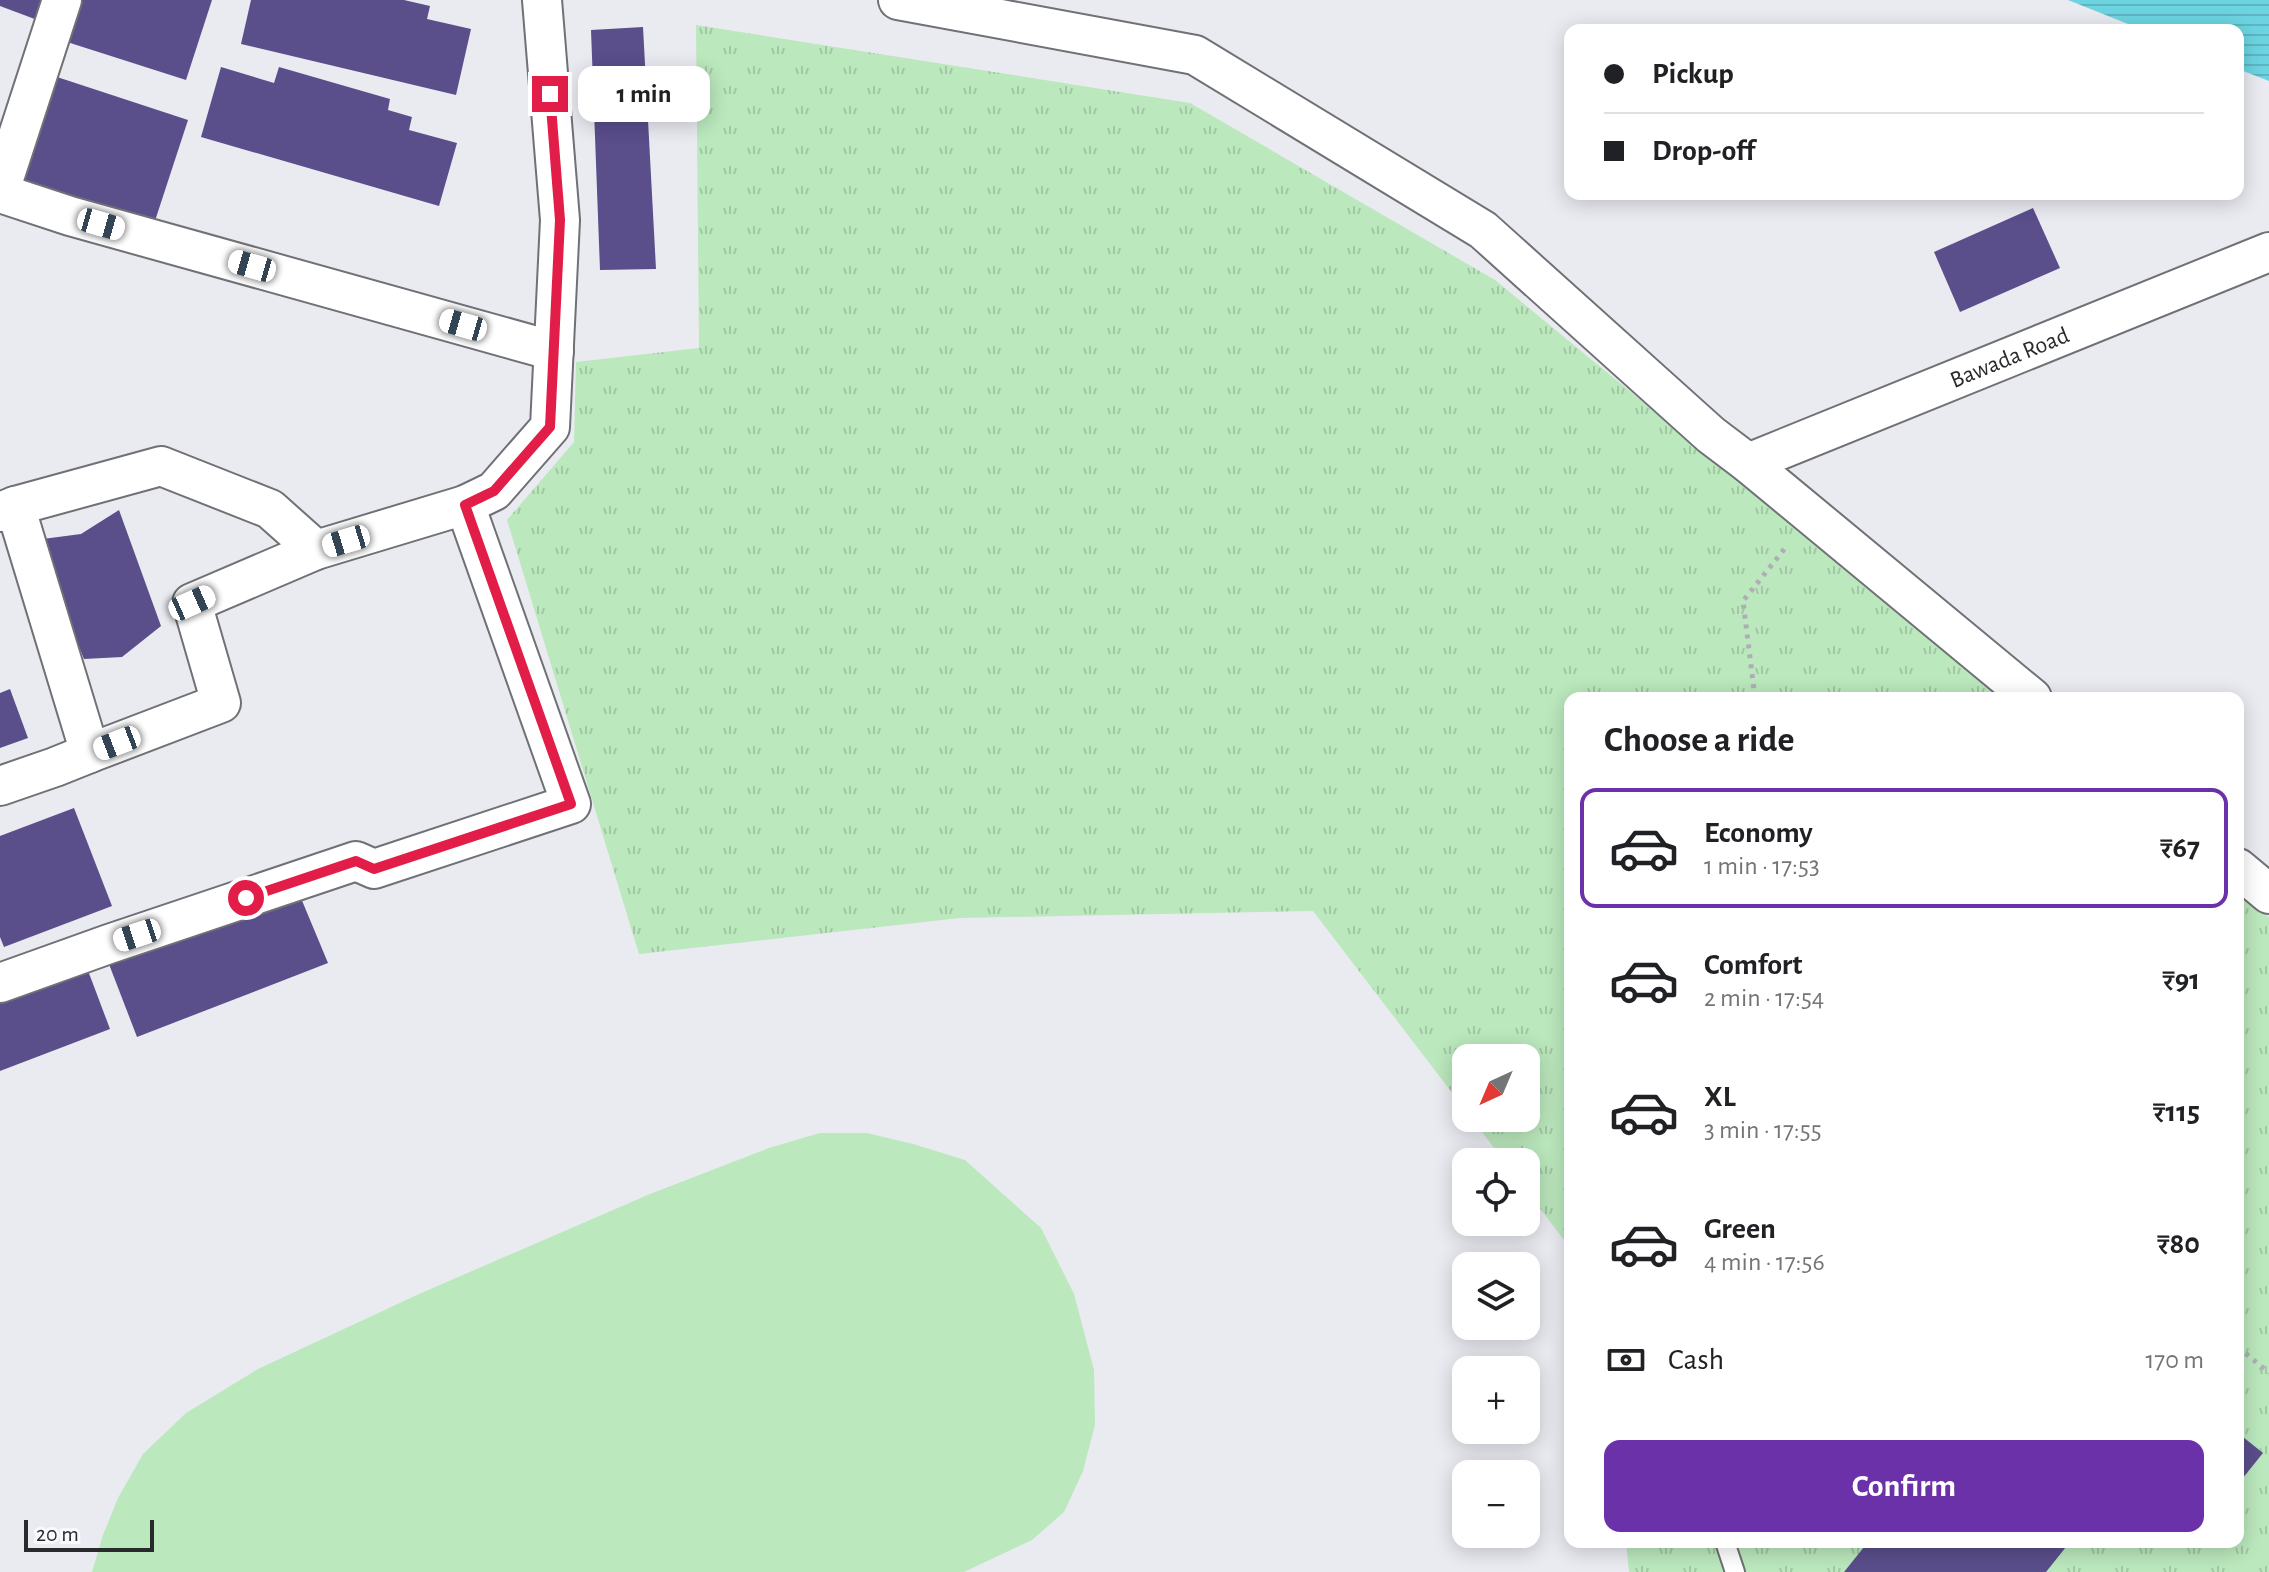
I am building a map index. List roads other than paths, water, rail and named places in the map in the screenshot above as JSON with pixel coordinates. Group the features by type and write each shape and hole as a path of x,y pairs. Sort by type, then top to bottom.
{"street":[{"path":"62,0 0,192 70,216 554,351"},
{"path":"0,786 221,703 192,603 316,550 465,505 494,491 550,427 560,220 542,0"},
{"path":"898,0 1195,55 1483,230 1711,435 2025,692"},
{"name":"Bawada Road","path":"1748,463 2269,252"},
{"path":"90,753 8,509 161,466 270,509 316,550"},
{"path":"0,983 356,861 374,869 571,804 465,505"},
{"path":"2244,873 2269,894"}],"lane":[{"path":"1727,1548 1735,1572"}],"water":[{"path":"2068,0 2269,0 2269,81 2244,71 2244,24 2128,24"}]}
